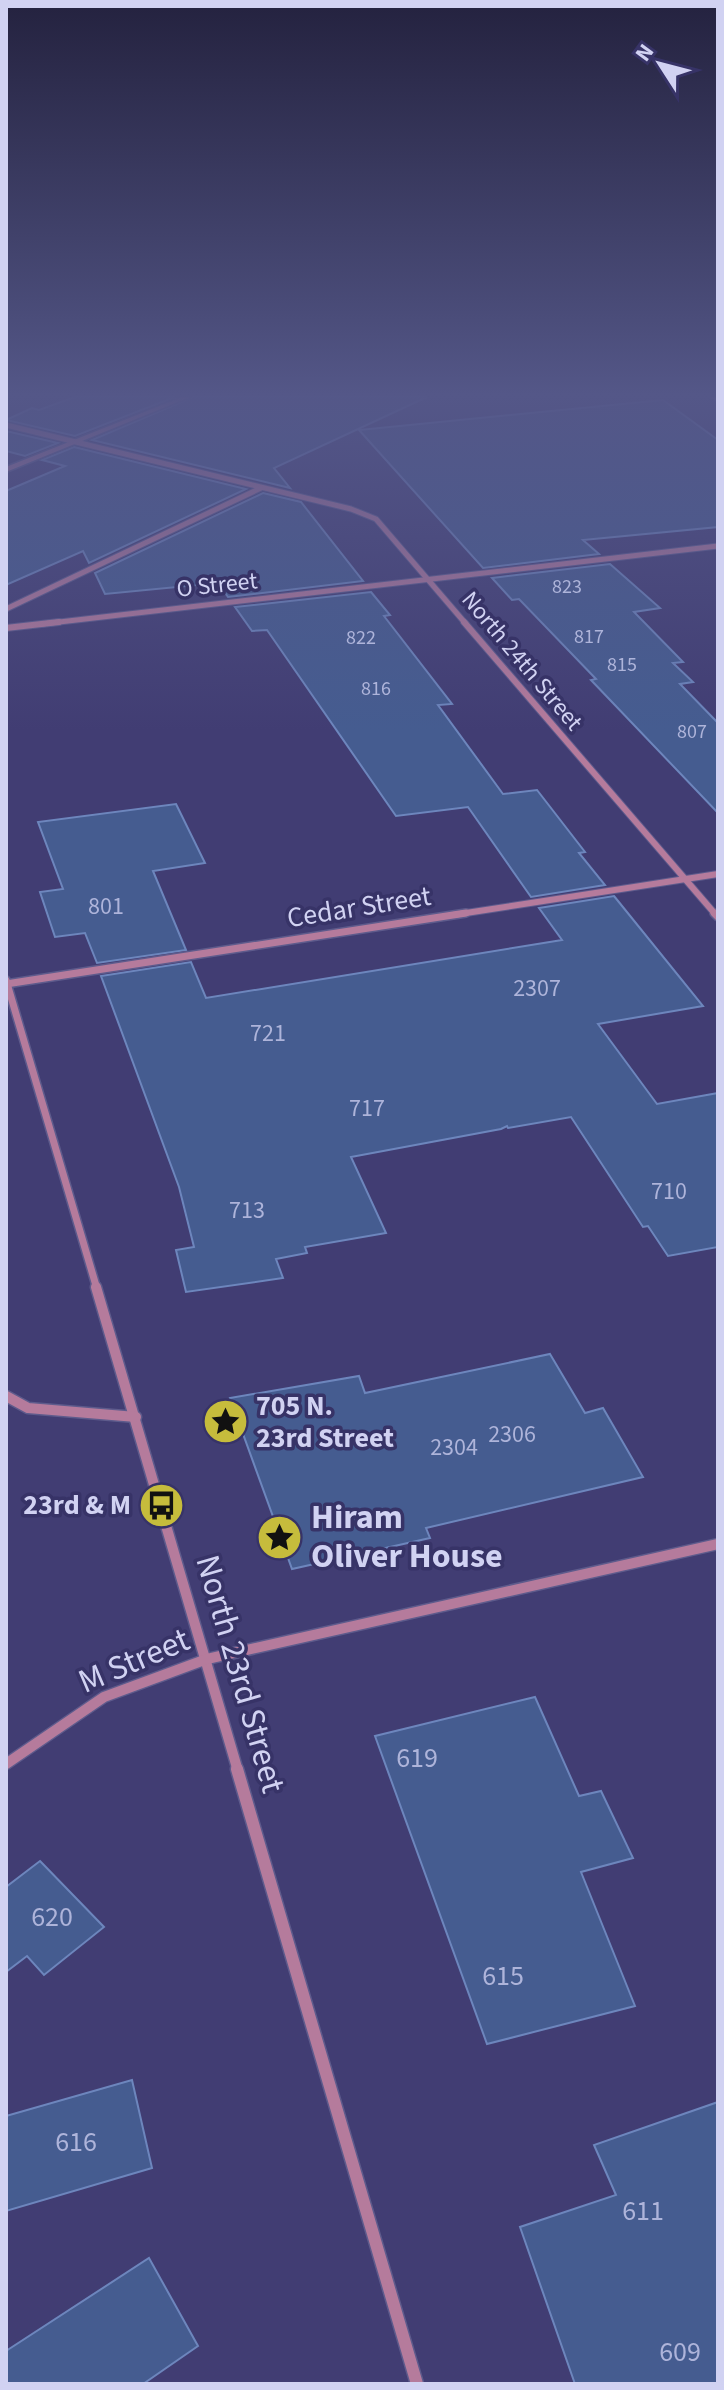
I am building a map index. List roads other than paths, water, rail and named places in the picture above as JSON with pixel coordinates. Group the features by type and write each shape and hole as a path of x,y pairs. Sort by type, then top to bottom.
{"street":[{"path":"6,609 219,509"},
{"name":"North 24th Street","path":"349,509 376,519 718,917"},
{"name":"O Street","path":"6,628 718,546"},
{"name":"Cedar Street","path":"6,982 718,874"},
{"name":"North 23rd Street","path":"6,982 207,1659 417,2384"},
{"path":"6,1396 28,1408 136,1417"},
{"name":"M Street","path":"6,1764 104,1697 207,1659 718,1544"}],"place":[{"name":"705 N. 23rd Street","path":"225,1422"},
{"name":"23rd & M","path":"162,1505"},
{"name":"Hiram Oliver House","path":"280,1537"}]}
